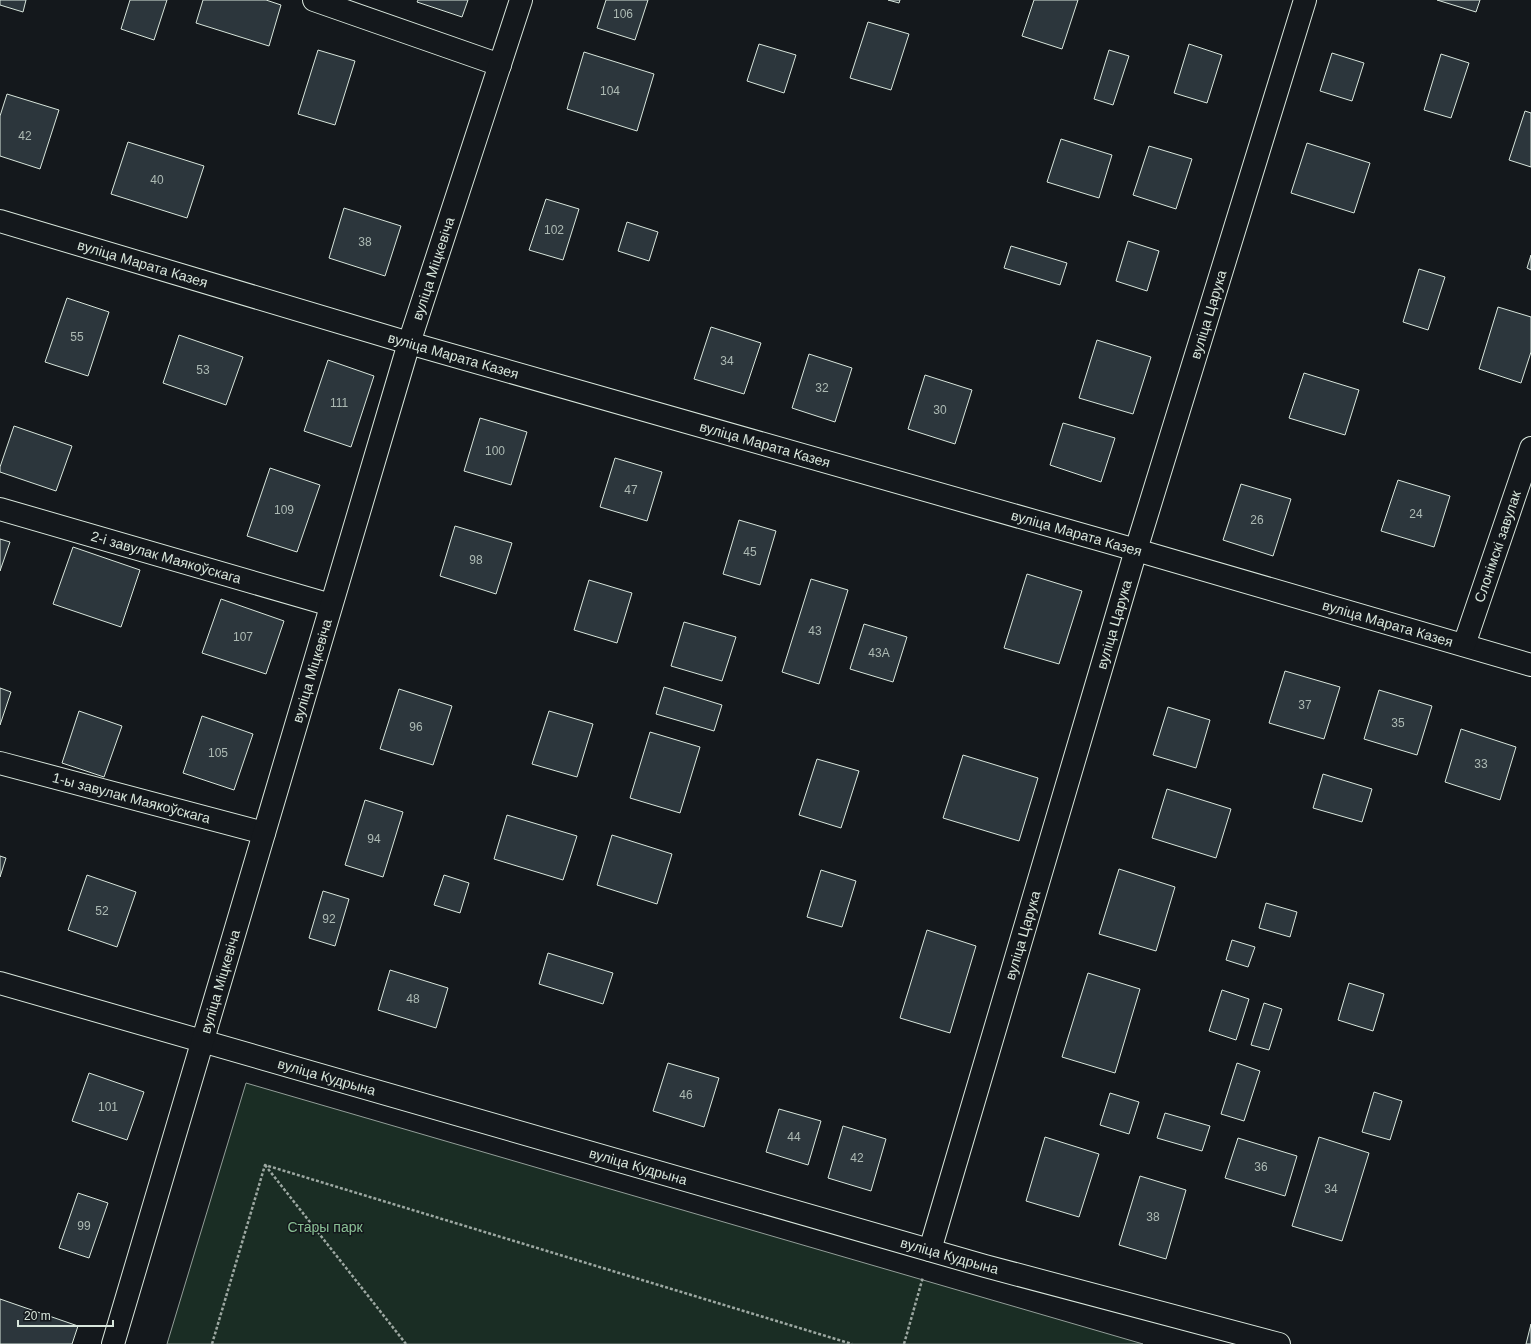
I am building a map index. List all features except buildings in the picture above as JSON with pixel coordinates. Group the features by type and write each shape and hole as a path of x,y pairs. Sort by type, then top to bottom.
{"street":[{"path":"314,0 500,65"},
{"name":"вуліца Міцкевіча","path":"113,1344 409,343 521,0"},
{"name":"вуліца Царука","path":"930,1250 1136,550 1305,0"},
{"name":"вуліца Марата Казея","path":"0,221 409,343 1136,550 1531,665"},
{"name":"Слонімскі завулак","path":"1464,645 1531,448"},
{"name":"2-і завулак Маякоўскага","path":"0,509 331,605"},
{"name":"1-ы завулак Маякоўскага","path":"0,762 264,833"},
{"name":"вуліца Кудрына","path":"0,983 930,1250 1278,1344"}],"path":[{"path":"212,1344 265,1165"},
{"path":"265,1165 406,1344"},
{"path":"265,1165 852,1344"},
{"path":"904,1344 930,1250"}],"green space":[{"name":"Стары парк","path":"246,1083 1143,1344 167,1344"}]}
